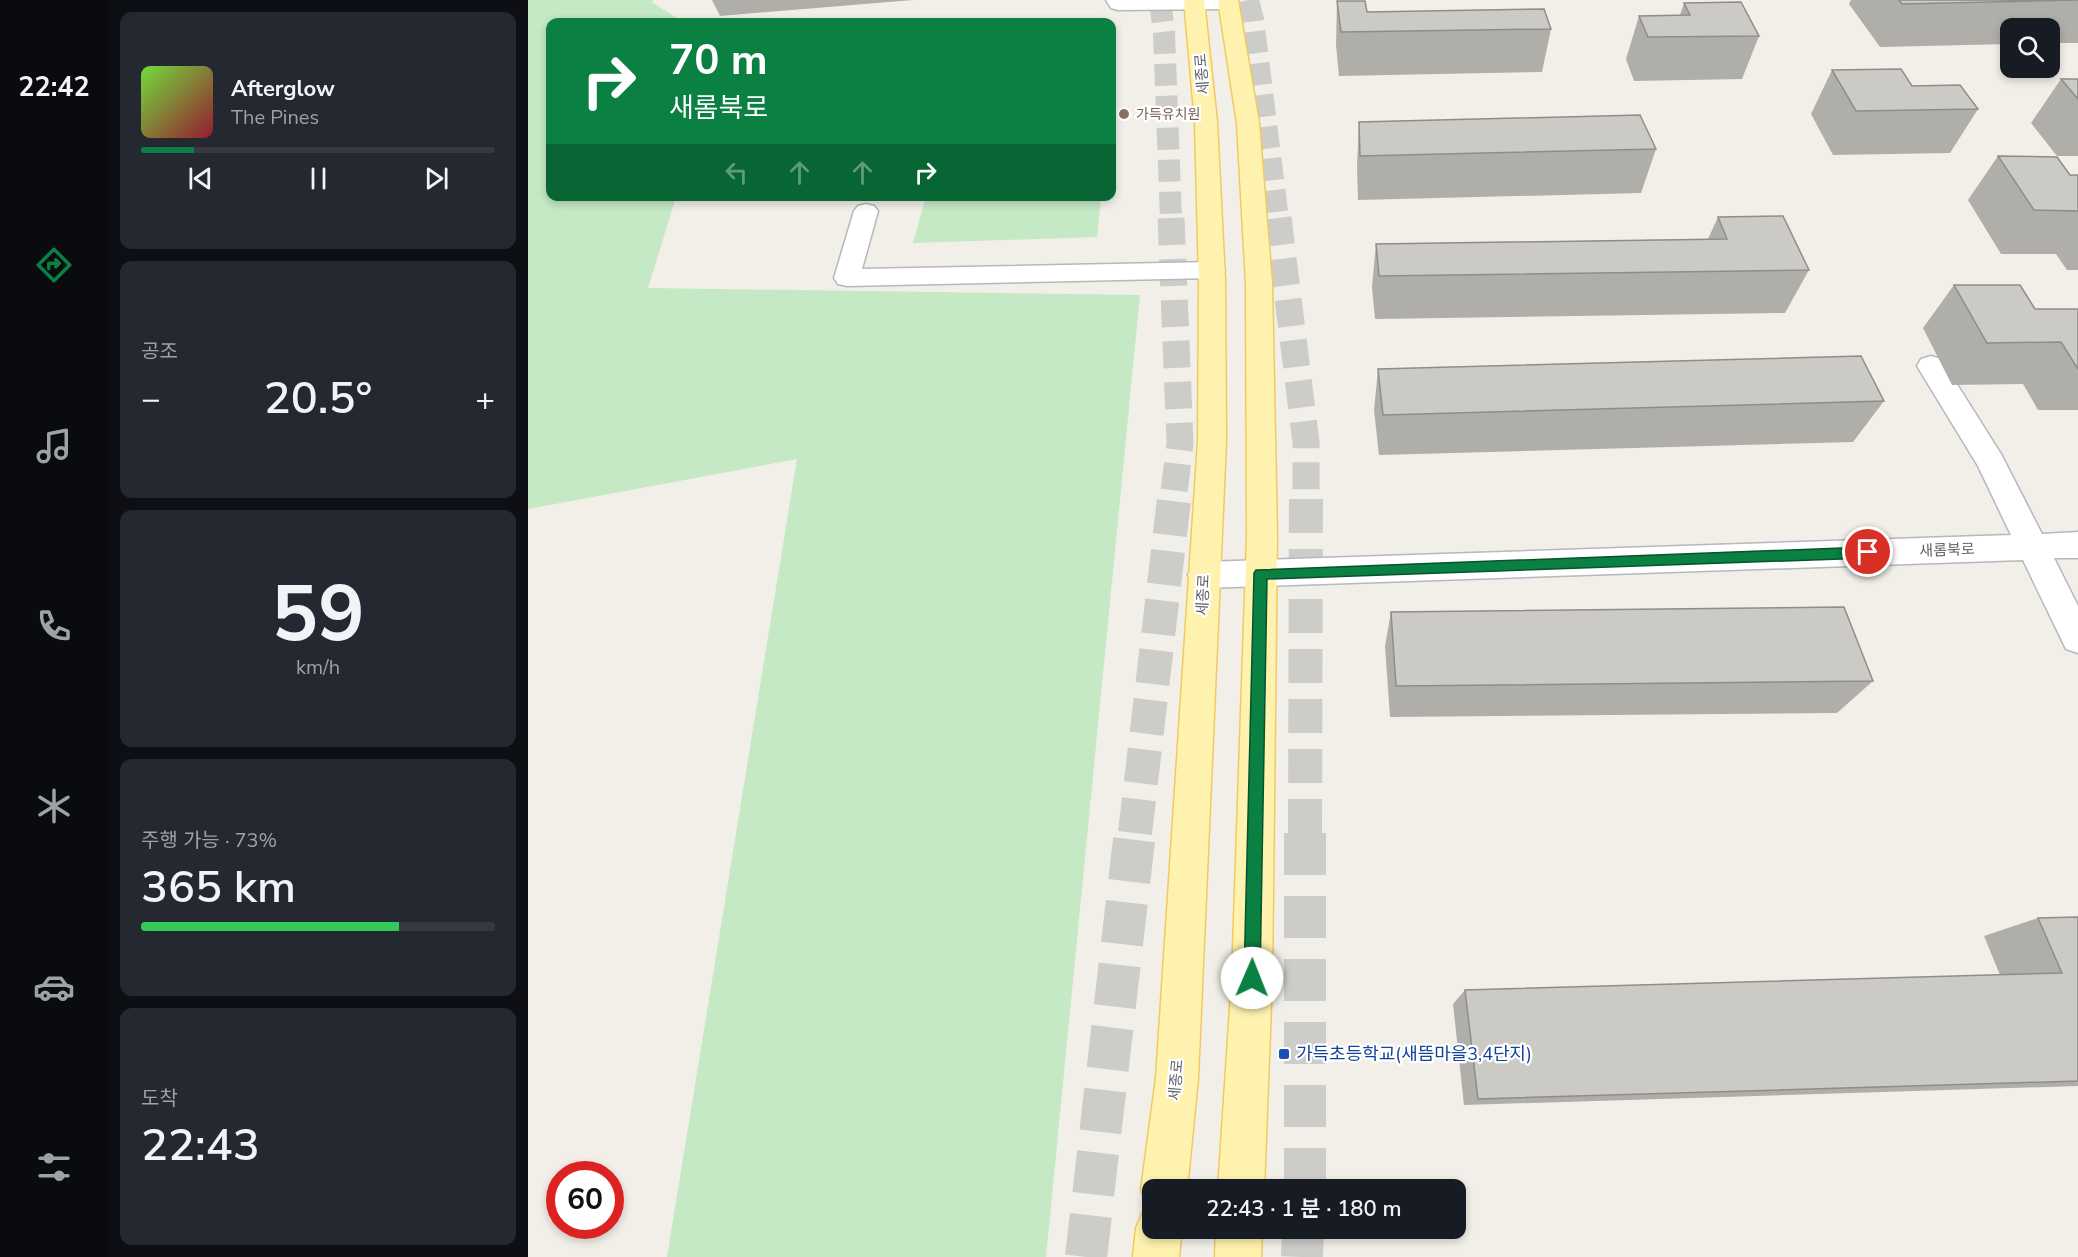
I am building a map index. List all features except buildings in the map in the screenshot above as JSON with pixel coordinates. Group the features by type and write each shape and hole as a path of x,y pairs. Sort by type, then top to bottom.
{"main road":[{"path":"1228,1 1248,123 1259,284 1260,573 1252,978 1242,1179"},
{"name":"세종로","path":"1165,1179 1177,1078 1212,441 1212,270 1206,122 1194,2"},
{"path":"1156,1257 1158,1239"},
{"path":"1238,1257 1239,1239"}],"street":[{"path":"1116,0 1118,4 1228,1"},
{"path":"866,210 847,278 1212,270"},
{"path":"1931,366 1991,462 2078,639"},
{"name":"새롬북로","path":"1204,575 2078,545"}],"green space":[{"path":"528,0 653,0 652,2 677,18 546,18 546,201 675,201 648,288 1140,295 1046,1257 667,1257 797,459 528,509"},
{"path":"925,201 1101,201 1097,237 913,243"}],"tunnel":[{"path":"1160,0 1164,33 1171,219"},
{"path":"1248,0 1253,20 1278,219"},
{"path":"1171,218 1180,443 1174,492"},
{"path":"1278,218 1306,443 1306,491"},
{"path":"1135,833 1175,491"},
{"path":"1305,833 1306,491"},
{"path":"1086,1257 1135,831"},
{"path":"1305,833 1305,1179"},
{"path":"1302,1257 1303,1239"}],"place":[{"name":"가득유치원","path":"1124,114"},
{"name":"가득초등학교(새뜸마을3,4단지)","path":"1284,1054"}],"route":[{"path":"1252,978 1260,573 1868,552"}]}
